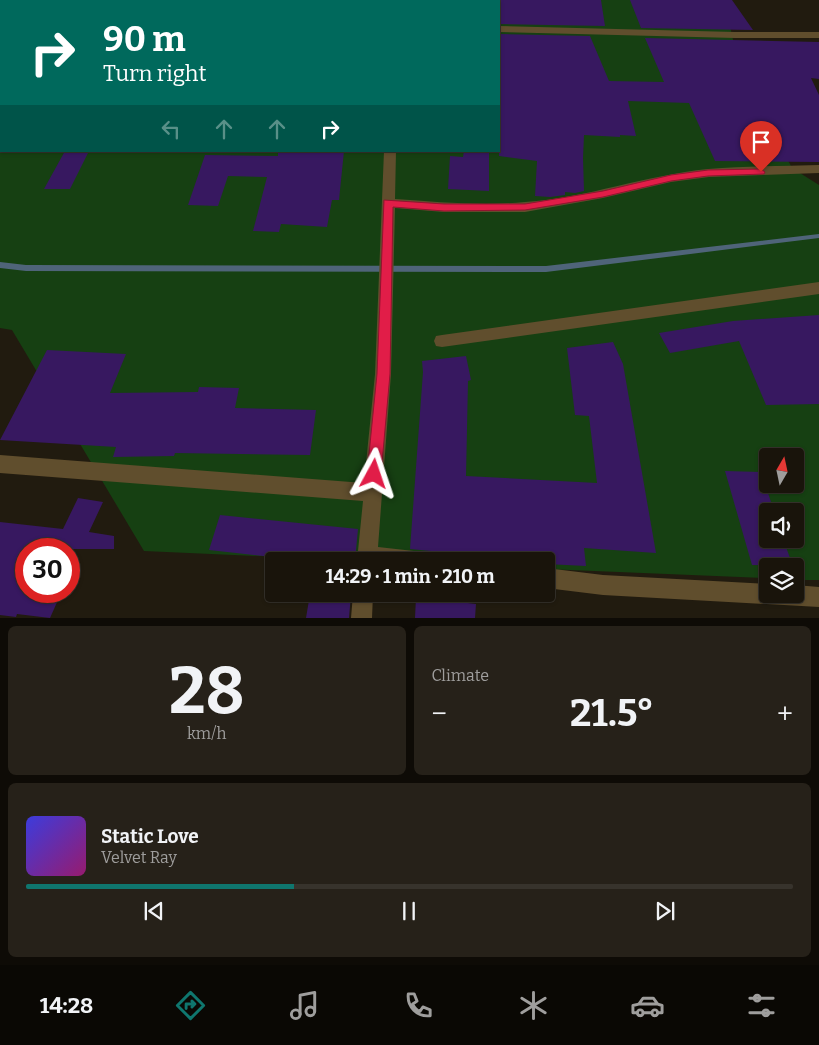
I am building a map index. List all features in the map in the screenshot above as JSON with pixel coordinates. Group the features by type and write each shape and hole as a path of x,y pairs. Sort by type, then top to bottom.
{"street":[{"path":"500,28 735,36 819,35"},
{"path":"367,552 383,374 390,152"},
{"path":"388,206 525,207 603,194 671,178 708,173 819,169"},
{"path":"442,341 819,288"},
{"path":"0,464 372,493"},
{"path":"555,579 603,585 819,597"},
{"path":"361,618 362,602"}],"green space":[{"path":"500,0 724,0 739,66 792,168 819,185 819,580 804,580 804,558 759,558 759,578 555,569 555,552 265,552 265,556 144,551 12,330 0,328 0,152 500,152"}],"building":[{"path":"500,0 601,0 605,26 500,24"},
{"path":"630,0 732,0 753,30 641,28"},
{"path":"500,34 590,36 609,81 664,82 645,38 819,42 819,79 811,78 819,95 819,162 715,161 689,103 628,101 636,136 584,135 584,191 575,193 565,192 565,195 550,197 535,196 537,161 499,156"},
{"path":"64,152 88,152 70,189 44,189"},
{"path":"278,152 344,152 339,200 332,200 327,227 281,224 279,232 253,231 267,177 228,176 218,206 188,205 205,155 278,156"},
{"path":"464,152 489,152 489,191 448,189 450,156 463,157"},
{"path":"819,315 819,404 766,405 739,341 670,353 659,333 733,321"},
{"path":"613,342 623,364 656,553 584,548 586,566 555,564 555,552 441,552 410,549 423,372 422,361 466,356 471,380 468,381 466,476 597,483 589,416 575,415 567,348"},
{"path":"47,350 126,354 110,393 198,392 199,387 239,388 235,408 316,410 310,455 175,453 174,456 113,457 116,447 0,440"},
{"path":"725,471 759,472 759,493 768,493 771,503 759,503 759,548 786,548 790,558 759,558 759,565 752,565"},
{"path":"78,498 103,502 89,532 114,536 114,549 80,549 80,538 15,538 15,603 57,603 50,618 17,614 16,617 0,615 0,522 63,529"},
{"path":"220,515 358,529 356,552 265,552 265,556 209,550"},
{"path":"309,602 350,602 349,618 306,618"},
{"path":"416,602 476,604 475,618 415,618"}],"waterway":[{"path":"0,265 26,268 546,269 819,236"}],"route":[{"path":"374,474 383,374 388,203 444,207 525,207 603,194 671,178 708,173 761,172"}]}
